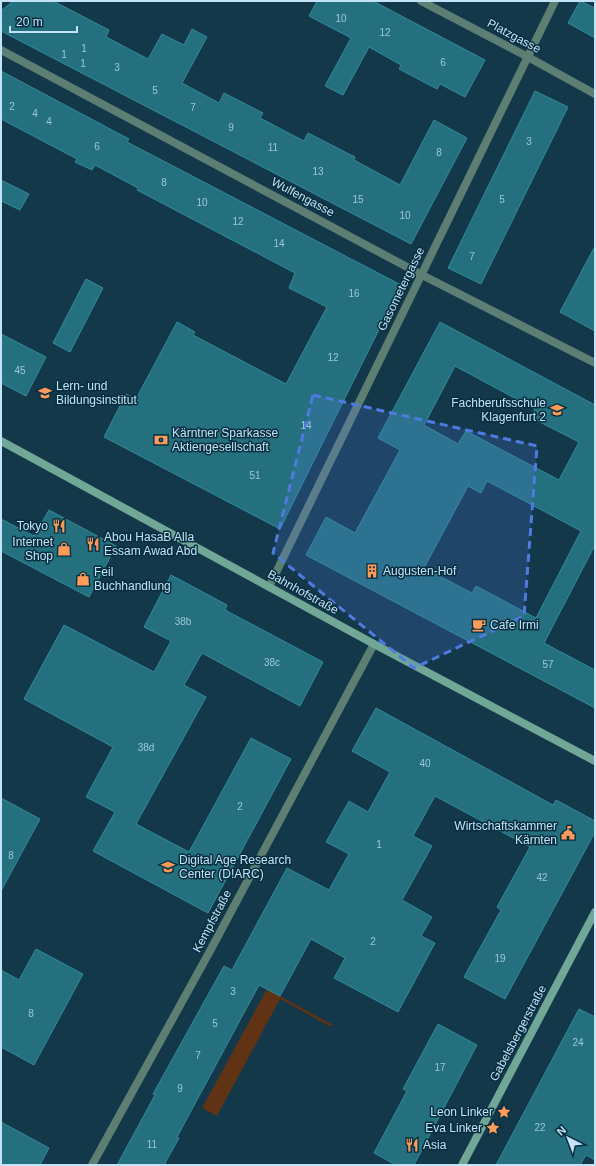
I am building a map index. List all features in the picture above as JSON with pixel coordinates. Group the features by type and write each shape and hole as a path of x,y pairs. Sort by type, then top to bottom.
{"street":[{"name":"Platzgasse","path":"421,1 595,94"},
{"name":"Gasometergasse","path":"269,587 555,1"},
{"name":"Wulfengasse","path":"1,50 422,274 595,363"},
{"name":"Bahnhofstraße","path":"1,442 374,644 595,761"},
{"name":"Kempfstraße","path":"92,1165 210,951 374,644"},
{"name":"Gabelsbergerstraße","path":"462,1165 595,912"}],"highlighted area":[{"path":"313,395 537,446 524,616 414,668 273,553"}],"shaded area":[{"path":"267,989 333,1025 329,1026 280,999 217,1116 202,1108"}],"building":[{"path":"13,1 53,1 109,30 106,37 148,59 162,34 184,45 192,29 207,37 182,83 219,103 224,93 263,113 260,118 304,141 308,133 355,157 354,160 400,185 434,120 467,138 411,244 1,31 1,11"},
{"path":"317,1 373,1 485,60 465,97 440,84 437,89 399,69 401,65 369,47 343,95 325,86 351,38 309,16"},
{"path":"580,1 595,8 595,38 568,23"},
{"path":"1,71 129,139 127,142 401,285 280,529 104,437 126,394 136,399 177,322 195,332 193,335 286,384 327,307 289,288 295,273 137,190 138,188 95,165 92,170 75,162 77,159 1,119"},
{"path":"535,91 568,107 481,284 448,268"},
{"path":"1,180 29,194 20,210 1,201"},
{"path":"595,246 595,331 560,312"},
{"path":"86,279 103,288 70,352 53,343"},
{"path":"440,322 595,405 595,545 544,643 595,670 595,708 306,555 326,517 355,533 400,450 378,438","holes":["455,366 535,409 530,417 579,442 559,480 466,431 458,444 424,425","487,481 581,531 536,618 476,586 472,593 424,568 468,486 481,493"]},
{"path":"1,334 46,357 26,396 1,383"},
{"path":"49,510 116,546 89,597 1,551 1,519 34,536"},
{"path":"171,575 227,605 225,610 323,662 300,706 202,653 184,685 206,697 136,824 189,852 251,738 291,759 208,913 93,851 115,812 86,797 113,747 24,699 64,625 154,672 171,641 144,627"},
{"path":"376,708 553,805 556,800 595,821 595,832 505,999 464,977 501,910 497,907 530,847 435,796 413,836 432,846 402,900 432,917 421,936 435,943 398,1012 334,978 345,958 311,939 280,996 259,985 177,1137 179,1138 164,1165 117,1165 155,1095 153,1094 224,966 232,970 287,868 329,890 349,854 326,842 349,801 368,812 390,772 352,751"},
{"path":"1,798 40,819 1,891"},
{"path":"36,949 83,974 34,1065 1,1047 1,970 19,980"},
{"path":"579,1009 595,1017 595,1160 586,1155 580,1165 496,1165"},
{"path":"438,1024 477,1045 414,1165 396,1165 374,1153 407,1091 403,1089"},
{"path":"1,1122 49,1148 40,1165 1,1165"}],"place":[{"name":"Lern- und Bildungsinstitut","path":"45,393"},
{"name":"Fachberufsschule Klagenfurt 2","path":"557,410"},
{"name":"Kärntner Sparkasse Aktiengesellschaft","path":"161,440"},
{"name":"Tokyo","path":"59,526"},
{"name":"Abou HasaB Alla Essam Awad Abd","path":"93,544"},
{"name":"Internet Shop","path":"64,549"},
{"name":"Augusten-Hof","path":"372,571"},
{"name":"Feil Buchhandlung","path":"83,579"},
{"name":"Cafe Irmi","path":"479,625"},
{"name":"Wirtschaftskammer Kärnten","path":"568,833"},
{"name":"Digital Age Research Center (D!ARC)","path":"168,867"},
{"name":"Leon Linker","path":"504,1112"},
{"name":"Eva Linker","path":"493,1128"},
{"name":"Asia","path":"412,1145"}]}
